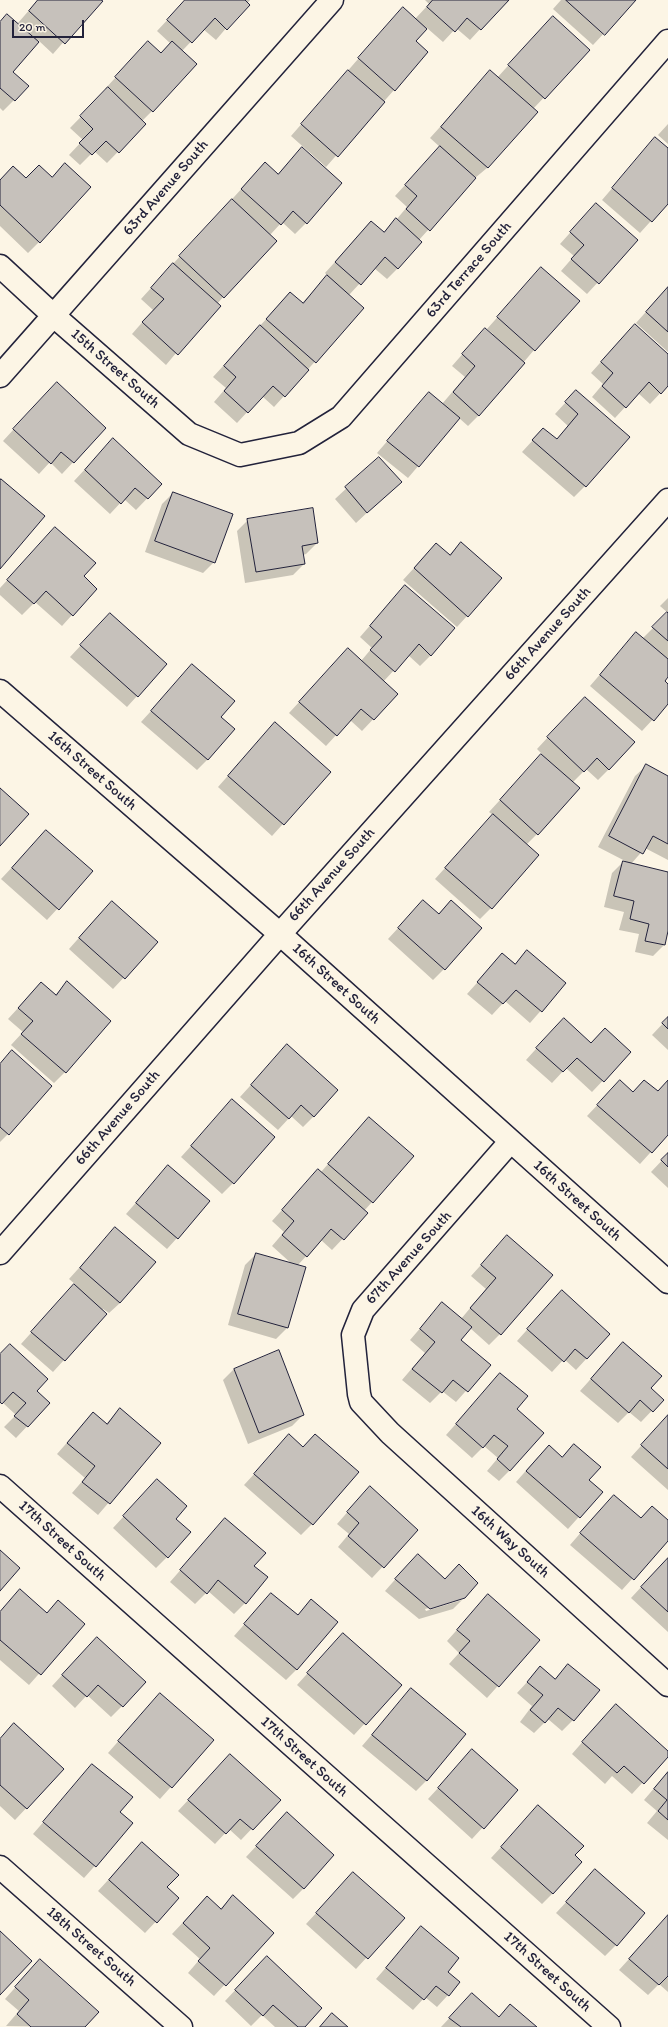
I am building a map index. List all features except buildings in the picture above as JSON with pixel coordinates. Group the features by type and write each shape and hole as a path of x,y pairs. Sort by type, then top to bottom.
{"street":[{"name":"63rd Avenue South","path":"0,376 332,0"},
{"name":"63rd Terrace South","path":"240,455 299,443 341,417 668,41"},
{"name":"15th Street South","path":"0,266 54,316 189,434 240,455"},
{"name":"66th Avenue South","path":"0,1253 280,934 668,500"},
{"name":"16th Street South","path":"0,691 280,934 510,1142 668,1282"},
{"name":"67th Avenue South","path":"359,1394 353,1335 363,1310 510,1142"},
{"name":"16th Way South","path":"359,1394 361,1402 390,1433 668,1685"},
{"name":"17th Street South","path":"0,1486 609,2027"},
{"name":"18th Street South","path":"0,1867 181,2027"}]}
